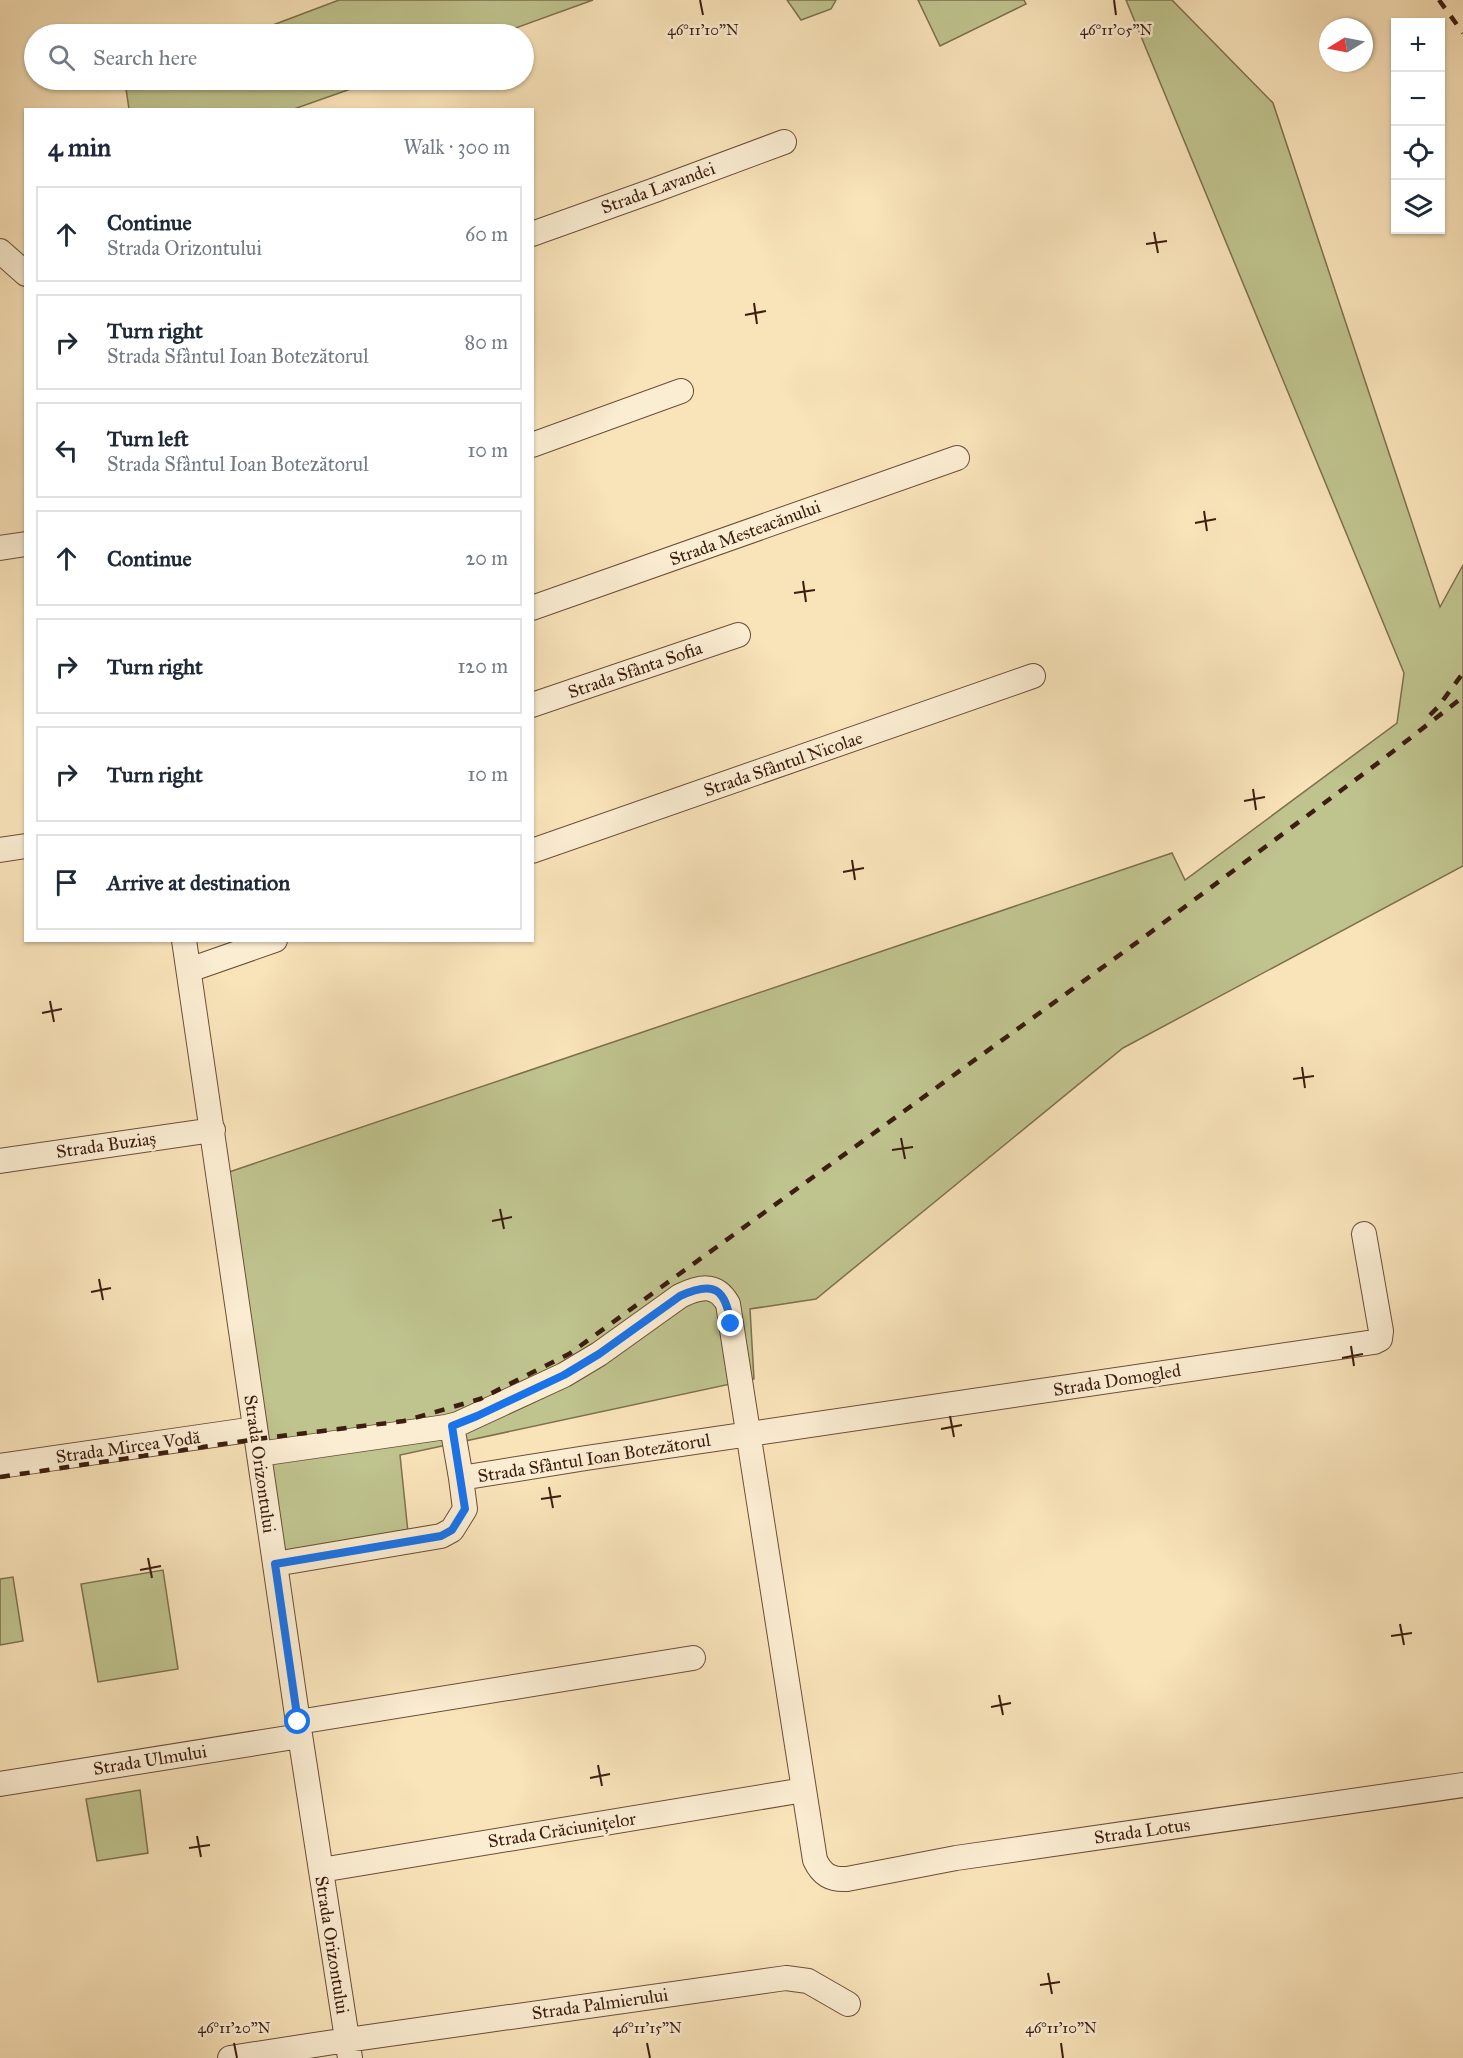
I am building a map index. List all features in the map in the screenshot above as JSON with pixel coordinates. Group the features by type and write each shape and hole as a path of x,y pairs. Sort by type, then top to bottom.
{"street":[{"name":"Strada Lavandei","path":"534,233 784,142"},
{"path":"0,251 24,272"},
{"path":"534,445 681,391"},
{"name":"Strada Mesteacănului","path":"534,607 957,458"},
{"path":"0,548 24,544"},
{"name":"Strada Sfânta Sofia","path":"534,704 738,635"},
{"name":"Strada Sfântul Nicolae","path":"534,850 1033,676"},
{"path":"0,850 24,846"},
{"name":"Strada Orizontului","path":"184,942 348,2049"},
{"path":"189,970 269,942"},
{"name":"Strada Buziaș","path":"0,1161 213,1130"},
{"name":"Strada Domogled","path":"748,1434 1374,1342 1380,1339 1381,1331 1364,1233"},
{"path":"259,1454 452,1426 564,1375 599,1354 680,1296 703,1288 713,1289 723,1295 728,1304 804,1790"},
{"path":"452,1426 461,1478"},
{"name":"Strada Mircea Vodă","path":"0,1466 255,1429"},
{"name":"Strada Sfântul Ioan Botezătorul","path":"275,1564 441,1536 452,1530 465,1509 461,1478 748,1434"},
{"name":"Strada Ulmului","path":"0,1784 693,1658"},
{"name":"Strada Lotus","path":"804,1790 814,1860 823,1872 837,1880 956,1858 1463,1785"},
{"name":"Strada Crăciunițelor","path":"321,1870 804,1790"},
{"name":"Strada Palmierului","path":"230,2058 348,2049 786,1978 808,1981 848,2004"}],"green space":[{"path":"339,0 593,0 527,24 275,24"},
{"path":"787,0 836,0 831,9 801,20"},
{"path":"918,0 1024,0 1026,4 940,46"},
{"path":"1126,0 1172,0 1273,103 1440,607 1463,565 1463,866 1123,1048 816,1299 750,1309 754,1379 400,1455 409,1542 284,1560 229,1172 1172,853 1185,880 1397,723 1404,673"},
{"path":"126,90 348,90 297,108 129,108"},
{"path":"163,1570 178,1669 98,1682 81,1584"},
{"path":"13,1577 23,1641 0,1645 0,1579"},
{"path":"140,1790 148,1853 97,1861 86,1799"}],"railway":[{"path":"1439,0 1463,33"},
{"path":"1430,715 1463,673"},
{"path":"0,1477 257,1439 404,1421 480,1399 569,1354 1143,938 1463,697"}],"route":[{"path":"298,1722 275,1564 441,1536 452,1530 465,1509 452,1426 564,1375 599,1354 680,1296 693,1290 713,1289 723,1295 728,1304 731,1324"}]}
